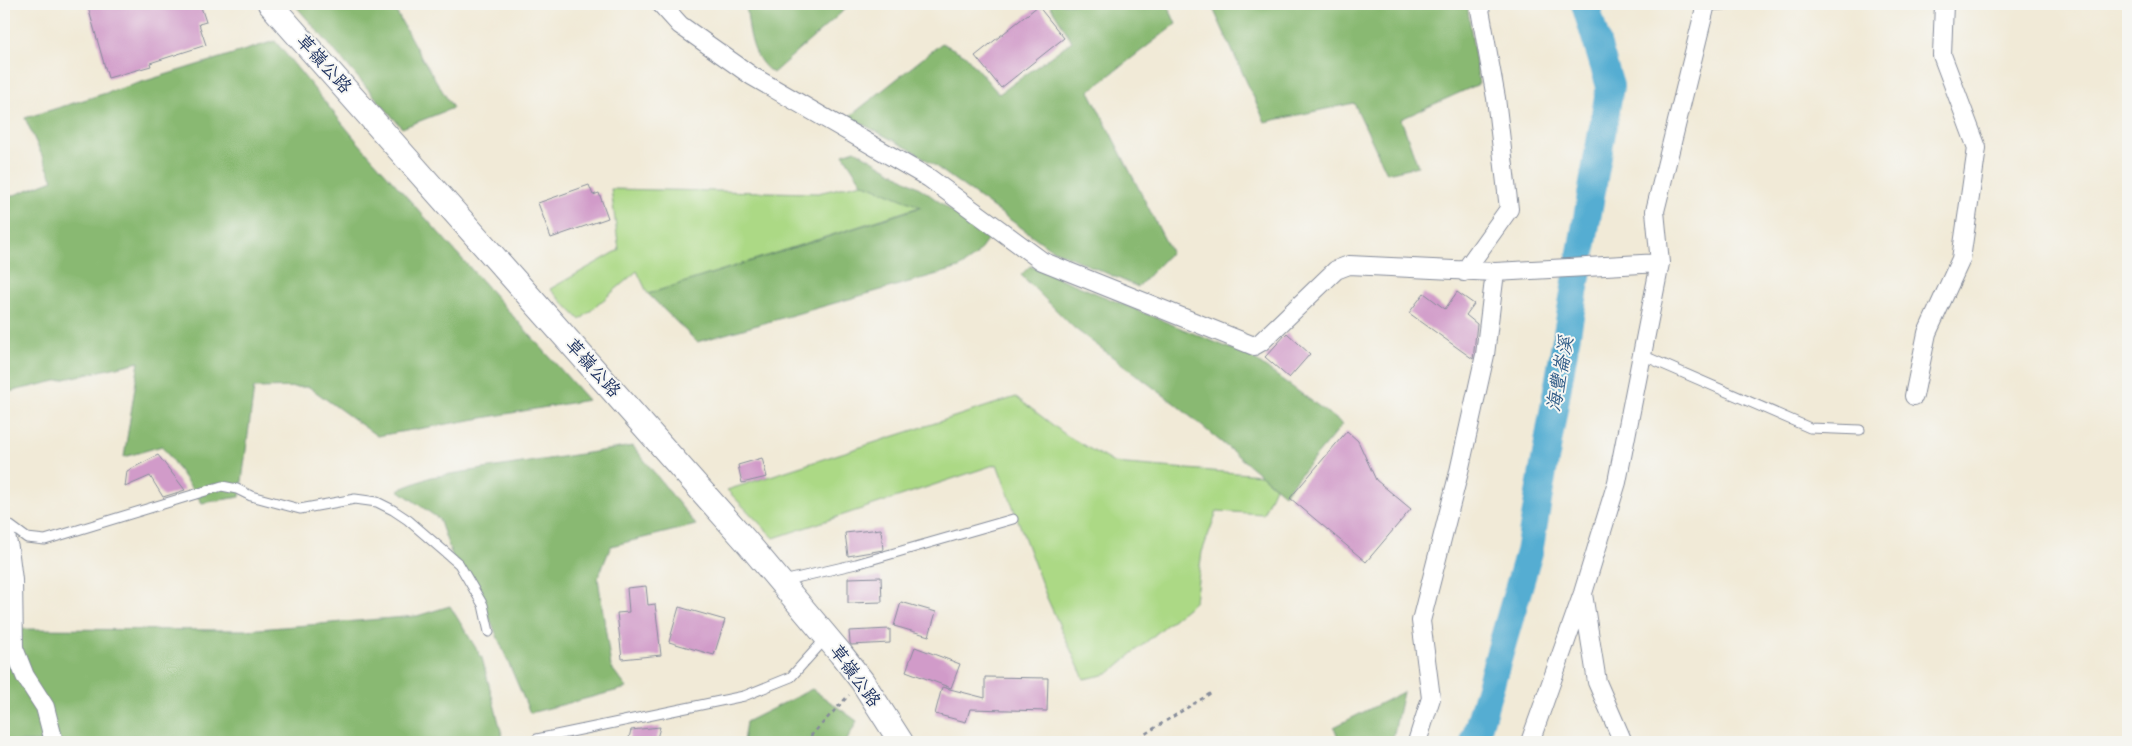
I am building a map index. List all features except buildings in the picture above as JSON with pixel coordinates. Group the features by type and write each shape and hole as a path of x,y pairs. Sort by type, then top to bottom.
{"main road":[{"name":"草嶺公路","path":"270,4 781,582 862,681 901,742"}],"street":[{"path":"661,4 680,25 752,76 929,178 1042,261 1246,344 1254,346 1262,342 1336,270 1349,265 1495,272 1660,263"},
{"path":"1464,272 1509,209 1496,98 1478,4"},
{"path":"1914,396 1927,333 1962,259 1977,148 1942,55 1944,4"},
{"path":"1530,742 1583,593 1617,482 1660,263 1655,212 1706,5"},
{"path":"1417,742 1431,698 1421,621 1458,476 1485,355 1495,272"},
{"path":"4,528 9,548 12,580 14,648 25,676 45,707 54,742"},
{"path":"1583,593 1597,682 1624,742"}],"lane":[{"path":"1706,5 1737,4"},
{"path":"1642,355 1810,428 1860,430"},
{"path":"4,521 26,538 45,540 222,486 300,509 355,499 378,502 408,520 459,564 483,605 489,632"},
{"path":"781,582 856,564 1013,519"},
{"path":"537,739 744,696 790,677 827,637"}],"path":[{"path":"805,742 862,681"},
{"path":"1132,742 1211,693"}],"green space":[{"path":"294,4 392,4 417,50 453,108 402,128"},
{"path":"746,4 851,4 773,73 765,67 755,51"},
{"path":"1049,4 1167,4 1176,24 1089,91 1171,252 1138,287 1051,249 917,153 849,117 942,43 965,55 999,94 1072,41"},
{"path":"1211,4 1467,4 1479,84 1401,119 1418,166 1387,173 1354,103 1265,122"},
{"path":"275,41 356,140 588,400 377,436 309,387 254,388 240,497 202,503 162,446 124,457 139,362 4,393 4,199 53,180 25,118"},
{"path":"855,150 923,190 989,238 975,257 959,268 697,342 648,294 921,207 862,183 843,154"},
{"path":"862,183 922,206 648,294 637,271 580,320 550,289 619,250 611,189 818,193"},
{"path":"1030,266 1251,357 1343,424 1284,494 1174,403 1074,328 1021,275"},
{"path":"1016,397 1066,435 1114,463 1261,475 1275,487 1263,514 1217,511 1202,552 1195,601 1108,674 1084,679 1047,598 997,464 774,538 727,490"},
{"path":"633,446 696,525 611,546 598,578 611,667 627,688 530,713 477,589 453,558 439,519 398,490 431,477"},
{"path":"450,606 482,658 504,742 4,742 4,629 246,630 417,616"},
{"path":"812,689 857,721 846,742 743,742 746,722"},
{"path":"1403,692 1392,742 1340,742 1334,727"}],"waterway":[{"name":"海豐崙溪","path":"1474,742 1529,552 1610,86 1585,4"}]}
